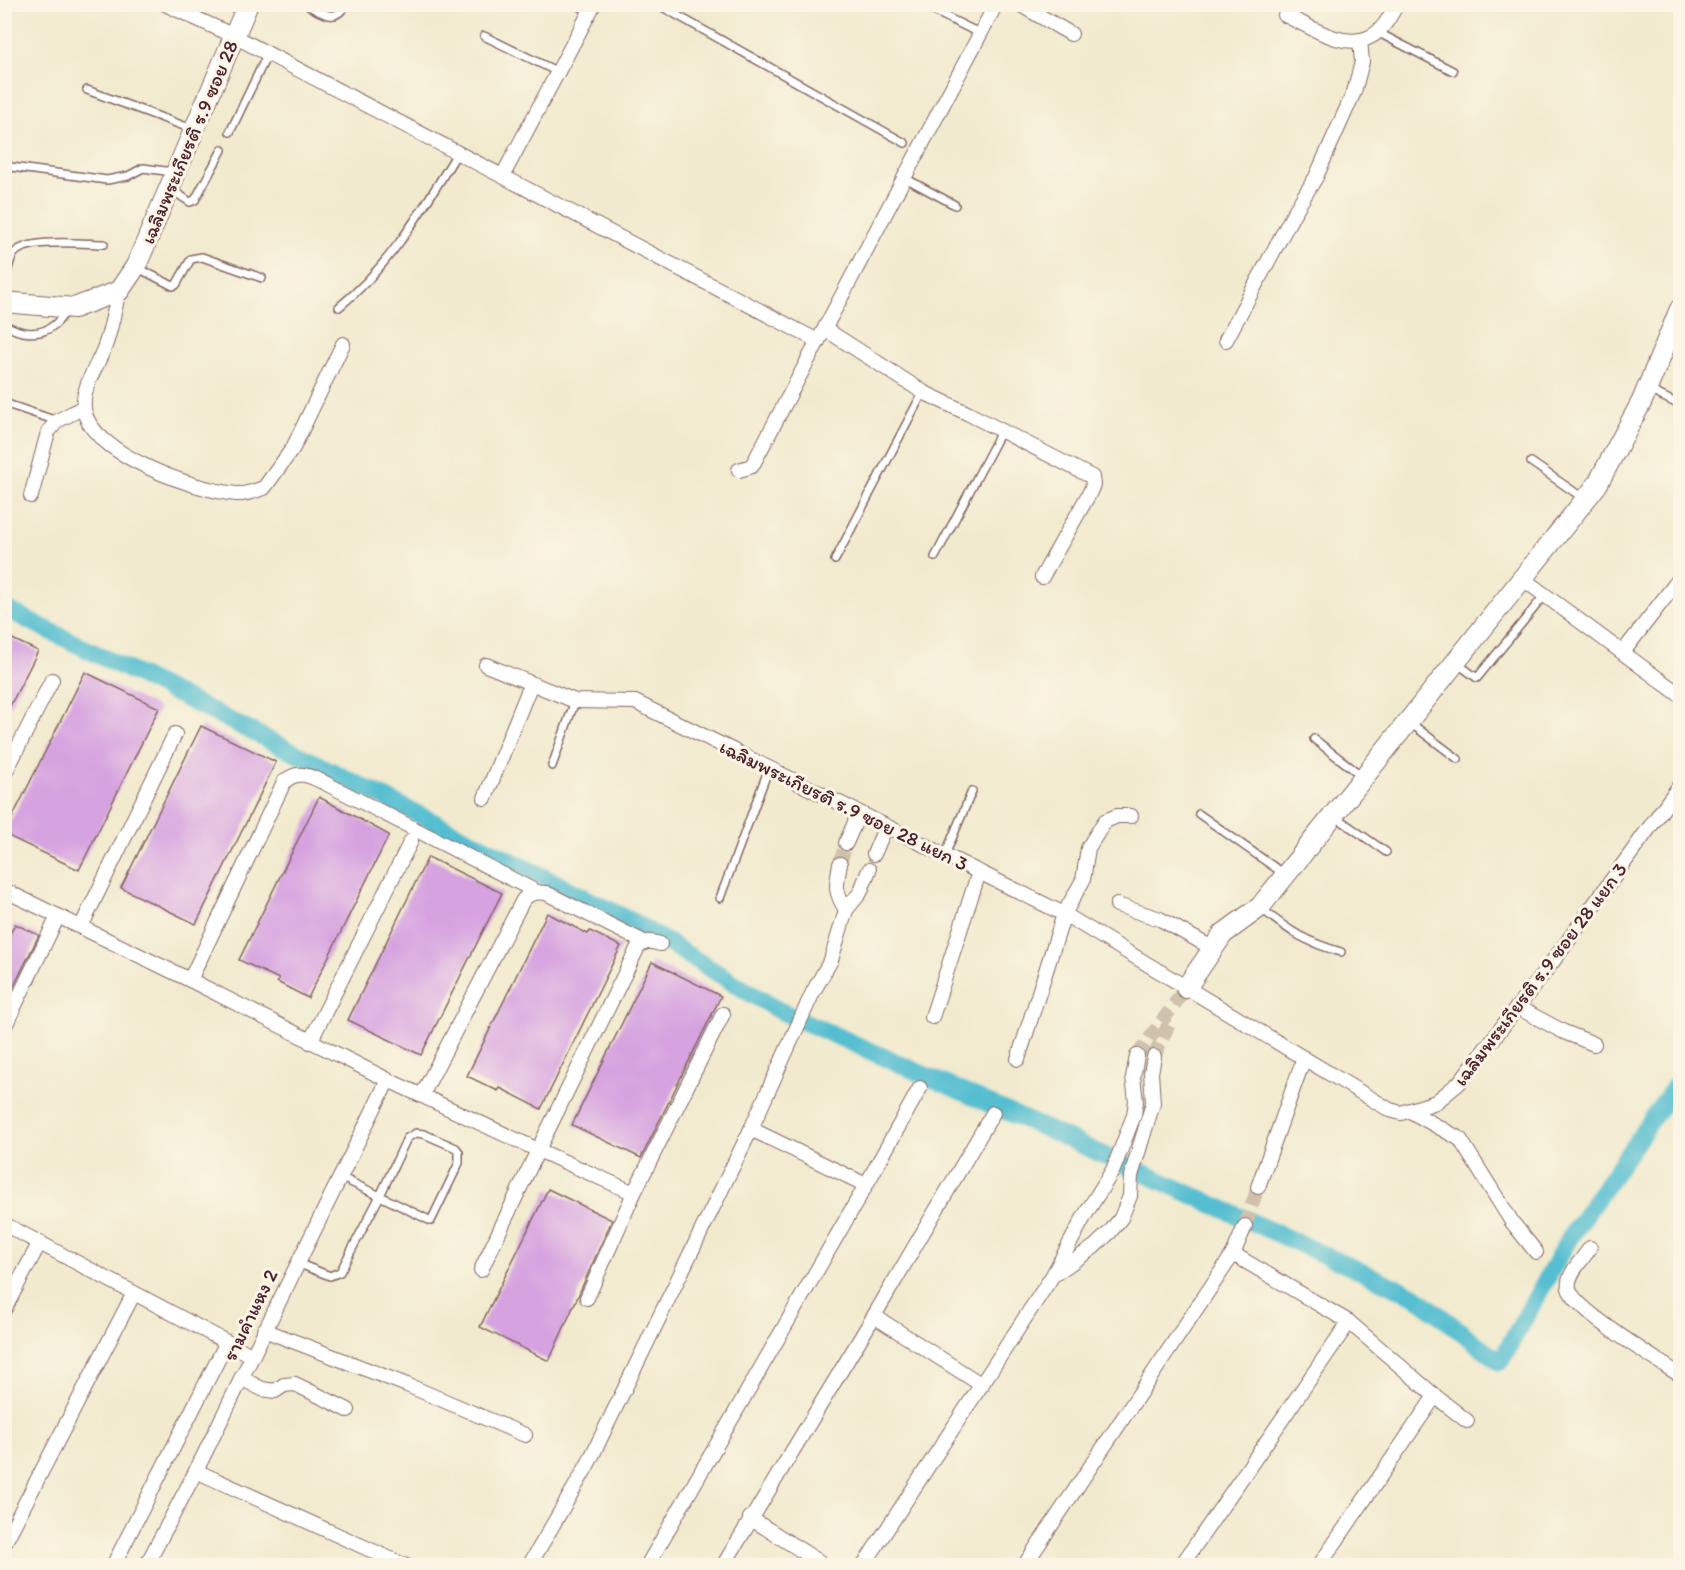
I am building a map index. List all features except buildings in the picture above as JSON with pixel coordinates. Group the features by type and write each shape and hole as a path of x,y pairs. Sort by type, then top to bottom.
{"street":[{"path":"165,4 268,53 503,175 822,335 923,392 1092,477 1093,485 1089,494 1042,577"},
{"name":"เฉลิมพระเกียรติ ร.9 ซอย 28","path":"127,279 173,180 248,4"},
{"path":"739,470 752,466 996,4"},
{"path":"1019,4 1071,34"},
{"path":"1285,15 1332,36 1345,40 1360,40 1372,37 1385,24 1397,4"},
{"path":"503,175 593,8"},
{"path":"1226,340 1295,211 1316,177 1354,92 1362,62 1360,40"},
{"path":"4,302 74,309 127,279"},
{"path":"127,279 107,342 85,392 86,420 94,433 125,456 185,483 240,494 264,488 292,448 343,344"},
{"path":"1186,988 1223,934 1260,907 1597,485 1647,389 1680,309"},
{"path":"31,496 48,432 57,421 84,406"},
{"path":"1623,652 1680,578"},
{"path":"1523,579 1680,695"},
{"name":"เฉลิมพระเกียรติ ร.9 ซอย 28 แยก 3","path":"486,665 575,701 635,702 1064,914 1390,1110 1401,1113 1436,1102 1459,1083 1560,952 1680,786"},
{"path":"4,775 52,680"},
{"path":"484,798 531,684"},
{"path":"81,927 175,734"},
{"path":"190,980 284,782 298,774 307,775 325,783 537,892"},
{"path":"846,843 860,813"},
{"path":"1018,1059 1064,914 1083,880 1089,848 1105,820 1117,816 1131,816"},
{"path":"874,854 886,826"},
{"path":"310,1042 411,841"},
{"path":"840,864 836,886 838,896 846,910"},
{"path":"529,1566 587,1466 751,1129 813,992 831,960 846,910 860,893 868,870"},
{"path":"932,1017 979,872"},
{"path":"4,890 190,980 388,1080 634,1193"},
{"path":"422,1095 523,900 529,894 546,893 644,942"},
{"path":"1117,905 1160,919 1212,948"},
{"path":"4,1028 58,916"},
{"path":"481,1270 638,947 644,942 651,941 660,944"},
{"path":"1517,1007 1564,1032 1594,1044"},
{"path":"587,1298 634,1193 723,1014"},
{"path":"863,1566 1053,1275 1085,1215 1113,1170 1135,1108 1133,1077 1137,1056"},
{"path":"1053,1275 1094,1247 1121,1218 1130,1196 1131,1176 1153,1103 1151,1073 1154,1057"},
{"path":"1258,1187 1304,1058"},
{"name":"รามคำแหง 2","path":"146,1566 196,1471 388,1080"},
{"path":"647,1566 920,1088"},
{"path":"1410,1111 1460,1139 1512,1222 1536,1252"},
{"path":"723,1566 993,1113"},
{"path":"751,1129 866,1185"},
{"path":"4,1224 251,1355"},
{"path":"1024,1566 1233,1254 1245,1226"},
{"path":"4,1310 40,1242"},
{"path":"1590,1248 1568,1282 1574,1299 1599,1320 1680,1376"},
{"path":"1233,1254 1349,1322 1467,1421"},
{"path":"4,1544 134,1293"},
{"path":"874,1316 982,1385"},
{"path":"1182,1566 1349,1322"},
{"path":"264,1330 407,1385 525,1435"},
{"path":"113,1566 227,1342"},
{"path":"241,1378 262,1389 275,1391 284,1385 295,1384 348,1410"},
{"path":"1319,1566 1436,1396"},
{"path":"196,1471 406,1566"},
{"path":"750,1518 826,1566"}],"lane":[{"path":"304,4 328,16 336,16 346,4"},
{"path":"575,4 593,8"},
{"path":"657,4 905,143"},
{"path":"934,11 981,33"},
{"path":"1377,32 1453,71"},
{"path":"484,36 558,72"},
{"path":"230,132 268,53"},
{"path":"87,90 194,130"},
{"path":"4,166 107,180 128,176 143,168 173,180 193,202 222,150"},
{"path":"339,307 352,297 403,240 458,152"},
{"path":"905,178 955,205"},
{"path":"4,286 14,254 22,247 37,243 104,244"},
{"path":"127,279 173,286 176,285 191,259 195,257 262,278"},
{"path":"4,324 22,332 38,333 54,325 69,308"},
{"path":"1647,389 1680,405"},
{"path":"835,560 923,392"},
{"path":"4,403 57,421"},
{"path":"935,557 1002,430"},
{"path":"1531,462 1586,500"},
{"path":"1456,663 1477,678 1544,596"},
{"path":"552,766 575,701"},
{"path":"1409,722 1458,759"},
{"path":"1314,739 1364,778"},
{"path":"720,898 769,768"},
{"path":"945,855 972,791"},
{"path":"1199,814 1286,875"},
{"path":"1334,815 1386,852"},
{"path":"1260,907 1290,932 1316,945 1341,952"},
{"path":"297,1263 330,1276 340,1272 380,1196 407,1138 411,1135 424,1134 456,1148 459,1152 459,1163 431,1221 380,1196 340,1177"}],"waterway":[{"path":"4,608 632,921 778,1010 1415,1296 1500,1362 1570,1237 1680,1079"}],"tunnel":[{"path":"840,864 846,843"},
{"path":"1137,1056 1186,988"},
{"path":"1154,1057 1171,1019"},
{"path":"1245,1226 1258,1187"}]}
